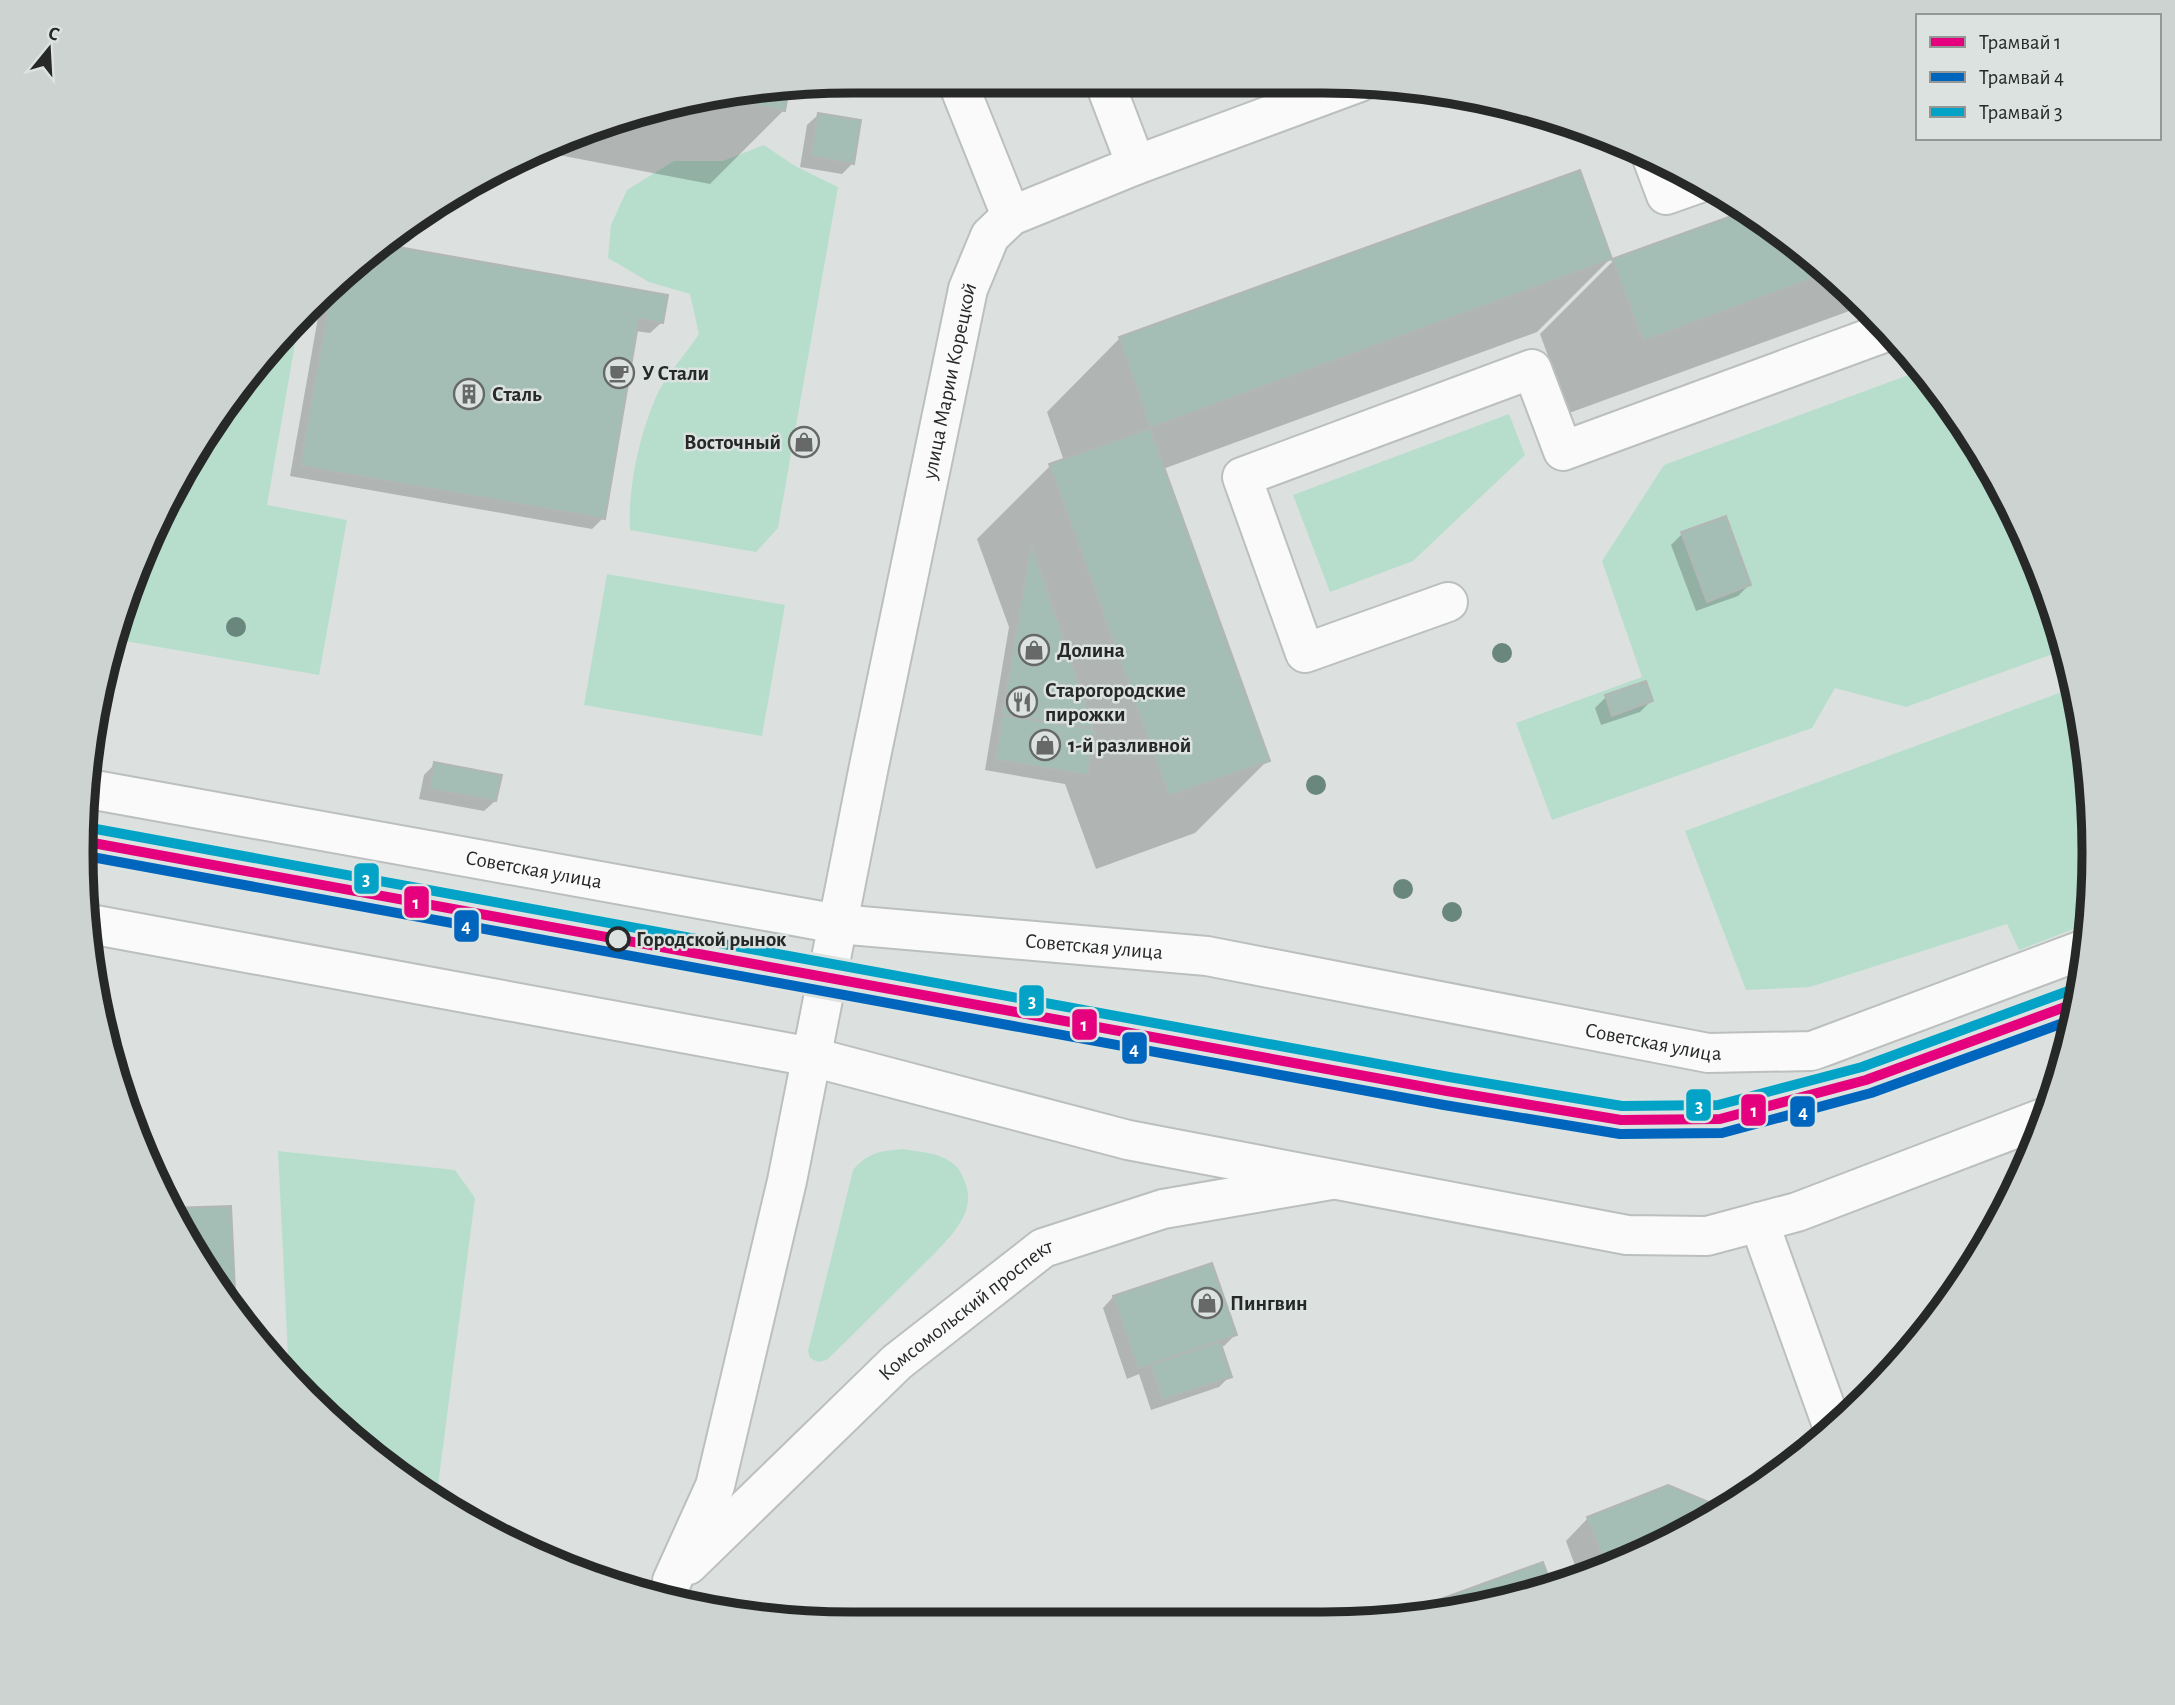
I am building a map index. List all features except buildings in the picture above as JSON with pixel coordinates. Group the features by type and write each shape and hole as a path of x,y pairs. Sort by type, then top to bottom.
{"main road":[{"path":"962,93 1011,216"},
{"path":"1109,93 1136,165"},
{"name":"улица Марии Корецкой","path":"812,1057 968,289 989,236 1011,216 1136,165 1330,93"},
{"path":"1657,170 1667,195 1688,187"},
{"path":"1448,602 1305,653 1242,477 1532,369 1563,451 1878,335"},
{"name":"Советская улица","path":"95,790 838,924 1207,956 1708,1053 1812,1051 2076,952"},
{"path":"96,925 812,1057 1128,1140 1627,1235 1707,1236 1797,1212 2032,1122"},
{"name":"Комсомольский проспект","path":"664,1588 715,1486 787,1181 812,1057"},
{"name":"Комсомольский проспект","path":"664,1588 897,1362 1043,1248 1163,1209 1336,1179"},
{"path":"1759,1222 1829,1419"}],"green space":[{"path":"764,145 795,166 838,187 778,528 756,552 630,530 633,480 650,412 665,381 699,334 690,294 649,282 608,258 611,225 627,190 674,161 723,161"},
{"path":"297,335 267,505 347,520 319,675 123,641 151,562 171,516 195,473 250,390"},
{"path":"1912,374 1954,430 2004,516 2042,608 2055,653 1906,707 1835,688 1812,728 1552,820 1516,723 1642,677 1602,561 1664,465"},
{"path":"1509,414 1525,455 1413,561 1330,592 1293,495"},
{"path":"607,574 785,605 762,736 584,705"},
{"path":"2065,691 2076,753 2081,803 2078,927 2019,950 2007,924 1810,987 1746,990 1685,831"},
{"path":"903,1149 940,1156 956,1166 964,1178 968,1195 965,1213 961,1222 936,1252 827,1360 818,1362 810,1358 808,1351 853,1170 864,1159 875,1154"},
{"path":"278,1151 455,1170 475,1198 438,1489 352,1424 288,1361"}],"tram line":[{"name":"3","path":"93,829 1449,1077 1622,1106 1718,1105 1862,1067 2070,990"},
{"name":"1","path":"93,843 1447,1091 1621,1120 1720,1119 1866,1080 2067,1006"},
{"name":"4","path":"93,857 1444,1105 1620,1134 1722,1133 1871,1093 2062,1023"}],"place":[{"name":"У Стали","path":"619,373"},
{"name":"Сталь","path":"469,394"},
{"name":"Восточный","path":"804,442"},
{"name":"Долина","path":"1034,650"},
{"name":"Старогородские пирожки","path":"1022,702"},
{"name":"1-й разливной","path":"1045,745"},
{"name":"Городской рынок","path":"618,939"},
{"name":"Пингвин","path":"1207,1303"}]}
